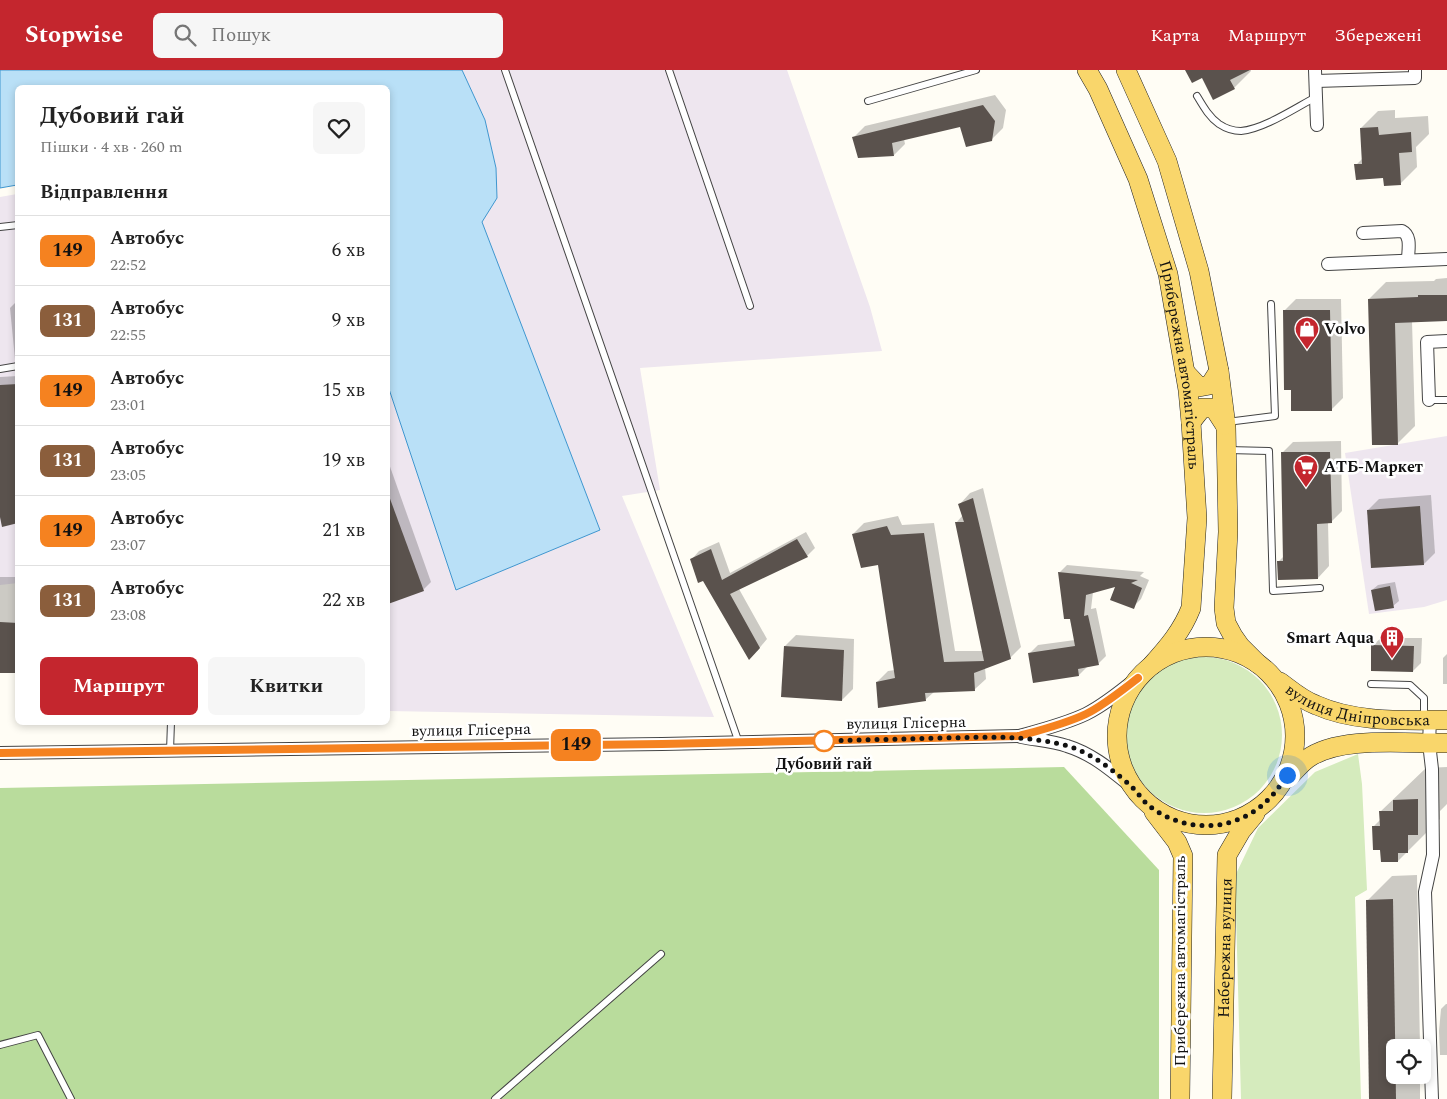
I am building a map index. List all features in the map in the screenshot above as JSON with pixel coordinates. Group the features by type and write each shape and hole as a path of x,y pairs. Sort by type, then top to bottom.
{"main road":[{"name":"Прибережна автомагістраль","path":"1087,70 1098,89 1138,179 1168,274 1185,372 1191,422 1197,518 1190,608 1178,635 1138,678 1126,695 1119,713 1116,732 1118,752 1123,771 1133,788 1177,842 1183,856 1180,1099"},
{"name":"Прибережна автомагістраль","path":"1126,70 1167,160 1200,270 1219,371 1226,424 1228,532 1224,608 1226,623 1232,636 1240,646 1273,676 1285,695 1293,714 1296,735 1294,755 1287,775 1276,792 1262,807 1244,818 1224,824 1204,826 1183,823 1164,815 1147,804"},
{"path":"1185,372 1199,386 1210,386 1219,371"},
{"path":"1191,422 1202,408 1214,408 1226,424"},
{"name":"Прибережна автомагістраль","path":"1152,665 1171,654 1193,648 1208,647 1237,652 1257,663"},
{"name":"вулиця Дніпровська","path":"1273,676 1300,697 1316,706 1337,713 1358,718 1434,720"},
{"name":"вулиця Дніпровська","path":"1276,792 1308,758 1323,750 1357,743 1438,743"},
{"name":"Набережна вулиця","path":"1222,1099 1227,855 1241,831 1262,807"}],"street":[{"path":"1317,124 1316,76 1415,78 1415,70"},
{"path":"1363,233 1402,231 1408,237 1408,260"},
{"path":"1328,264 1447,259"},
{"path":"1429,400 1427,342 1447,341"},
{"name":"вулиця Глісерна","path":"0,753 1019,736 1086,714 1138,678"},
{"path":"1432,1099 1425,892 1433,855 1432,769 1438,743 1434,720"},
{"path":"1019,736 1065,745 1080,751 1109,768 1133,788"}],"lane":[{"path":"505,70 739,742"},
{"path":"669,70 750,306"},
{"path":"868,101 976,70"},
{"path":"1197,96 1209,115 1218,123 1228,129 1241,131 1271,120 1317,96"},
{"path":"0,227 15,225"},
{"path":"1226,424 1275,416 1271,304"},
{"path":"0,368 15,366"},
{"path":"1429,400 1447,400"},
{"path":"1226,450 1269,451 1273,590 1320,588"},
{"path":"1371,684 1410,685 1424,698 1434,720"},
{"path":"170,751 171,725"},
{"path":"495,1099 661,954"},
{"path":"0,1046 38,1034 71,1099"}],"shaded area":[{"path":"462,70 787,70 870,307 882,351 640,368 660,490 622,496 714,717 390,711 390,265 497,198 496,168 485,120"},
{"path":"15,194 15,583 0,585 0,197"},
{"path":"1447,436 1447,600 1424,607 1369,614 1345,453"}],"green space":[{"path":"1196,657 1212,657 1227,660 1241,666 1259,680 1273,698 1279,712 1282,735 1279,758 1273,772 1259,790 1241,804 1227,810 1212,813 1196,813 1181,810 1167,804 1149,790 1139,778 1129,758 1126,743 1126,727 1129,712 1135,698 1149,680 1161,670 1181,660"},
{"path":"1358,754 1362,784 1367,890 1355,897 1361,1099 1241,1099 1235,876 1258,828 1315,772"},
{"name":"Дубовий гай","path":"1064,767 1159,870 1159,1099 0,1099 0,788"}],"water":[{"path":"0,70 462,70 485,120 496,168 497,198 482,222 600,530 456,590 390,392 390,85 15,85 15,185 0,188"}],"building":[{"path":"1185,70 1250,70 1230,80 1235,89 1213,100 1202,78 1192,83"},
{"path":"983,105 995,121 992,141 966,147 960,127 892,143 894,156 858,158 852,137"},
{"path":"1378,127 1379,135 1411,132 1412,152 1399,153 1401,185 1384,186 1383,178 1356,180 1354,164 1362,164 1360,128"},
{"path":"1418,295 1447,295 1447,321 1395,323 1398,445 1372,445 1368,299 1418,297"},
{"name":"Volvo","path":"1283,310 1330,310 1332,411 1291,411 1291,390 1284,390"},
{"path":"15,384 15,524 2,527 0,517 0,385"},
{"name":"АТБ-Маркет","path":"1281,452 1330,452 1332,523 1317,524 1318,579 1278,580 1277,561 1283,561"},
{"path":"973,498 1011,659 974,673 975,691 925,693 926,701 878,708 876,682 895,678 878,565 861,568 852,534 887,526 891,535 924,533 944,662 984,661 955,522 964,522 958,504"},
{"path":"390,499 424,591 390,603"},
{"path":"1420,506 1424,565 1371,568 1367,510"},
{"path":"797,539 808,557 730,594 760,648 749,660 703,581 698,583 690,559 711,549 722,580"},
{"path":"1058,572 1138,580 1131,583 1142,588 1134,609 1110,600 1115,587 1086,595 1084,616 1088,615 1099,665 1078,669 1079,676 1033,683 1028,653 1075,646 1070,619 1064,619"},
{"path":"1390,586 1394,608 1375,611 1371,590"},
{"path":"0,622 15,623 15,673 0,673"},
{"name":"Smart Aqua","path":"1371,645 1414,646 1413,672 1371,671"},
{"path":"784,646 844,650 842,701 781,697"},
{"path":"1418,799 1418,835 1408,835 1408,853 1398,853 1398,862 1381,862 1380,850 1373,850 1372,826 1380,826 1379,811 1393,811 1393,800"},
{"path":"1393,899 1395,1039 1386,1039 1386,1084 1396,1084 1396,1099 1369,1099 1366,900"}],"bus line":[{"name":"149","path":"0,753 662,744 1019,736 1086,714 1138,678"}],"place":[{"name":"Volvo","path":"1307,350"},
{"name":"АТБ-Маркет","path":"1306,488"},
{"name":"Smart Aqua","path":"1392,659"},
{"name":"Дубовий гай","path":"824,741"}],"route":[{"path":"824,741 819,741 1019,736 1065,745 1080,751 1109,768 1133,788 1147,804 1164,815 1183,823 1204,826 1224,824 1244,818 1262,807 1276,792 1287,775"}]}
